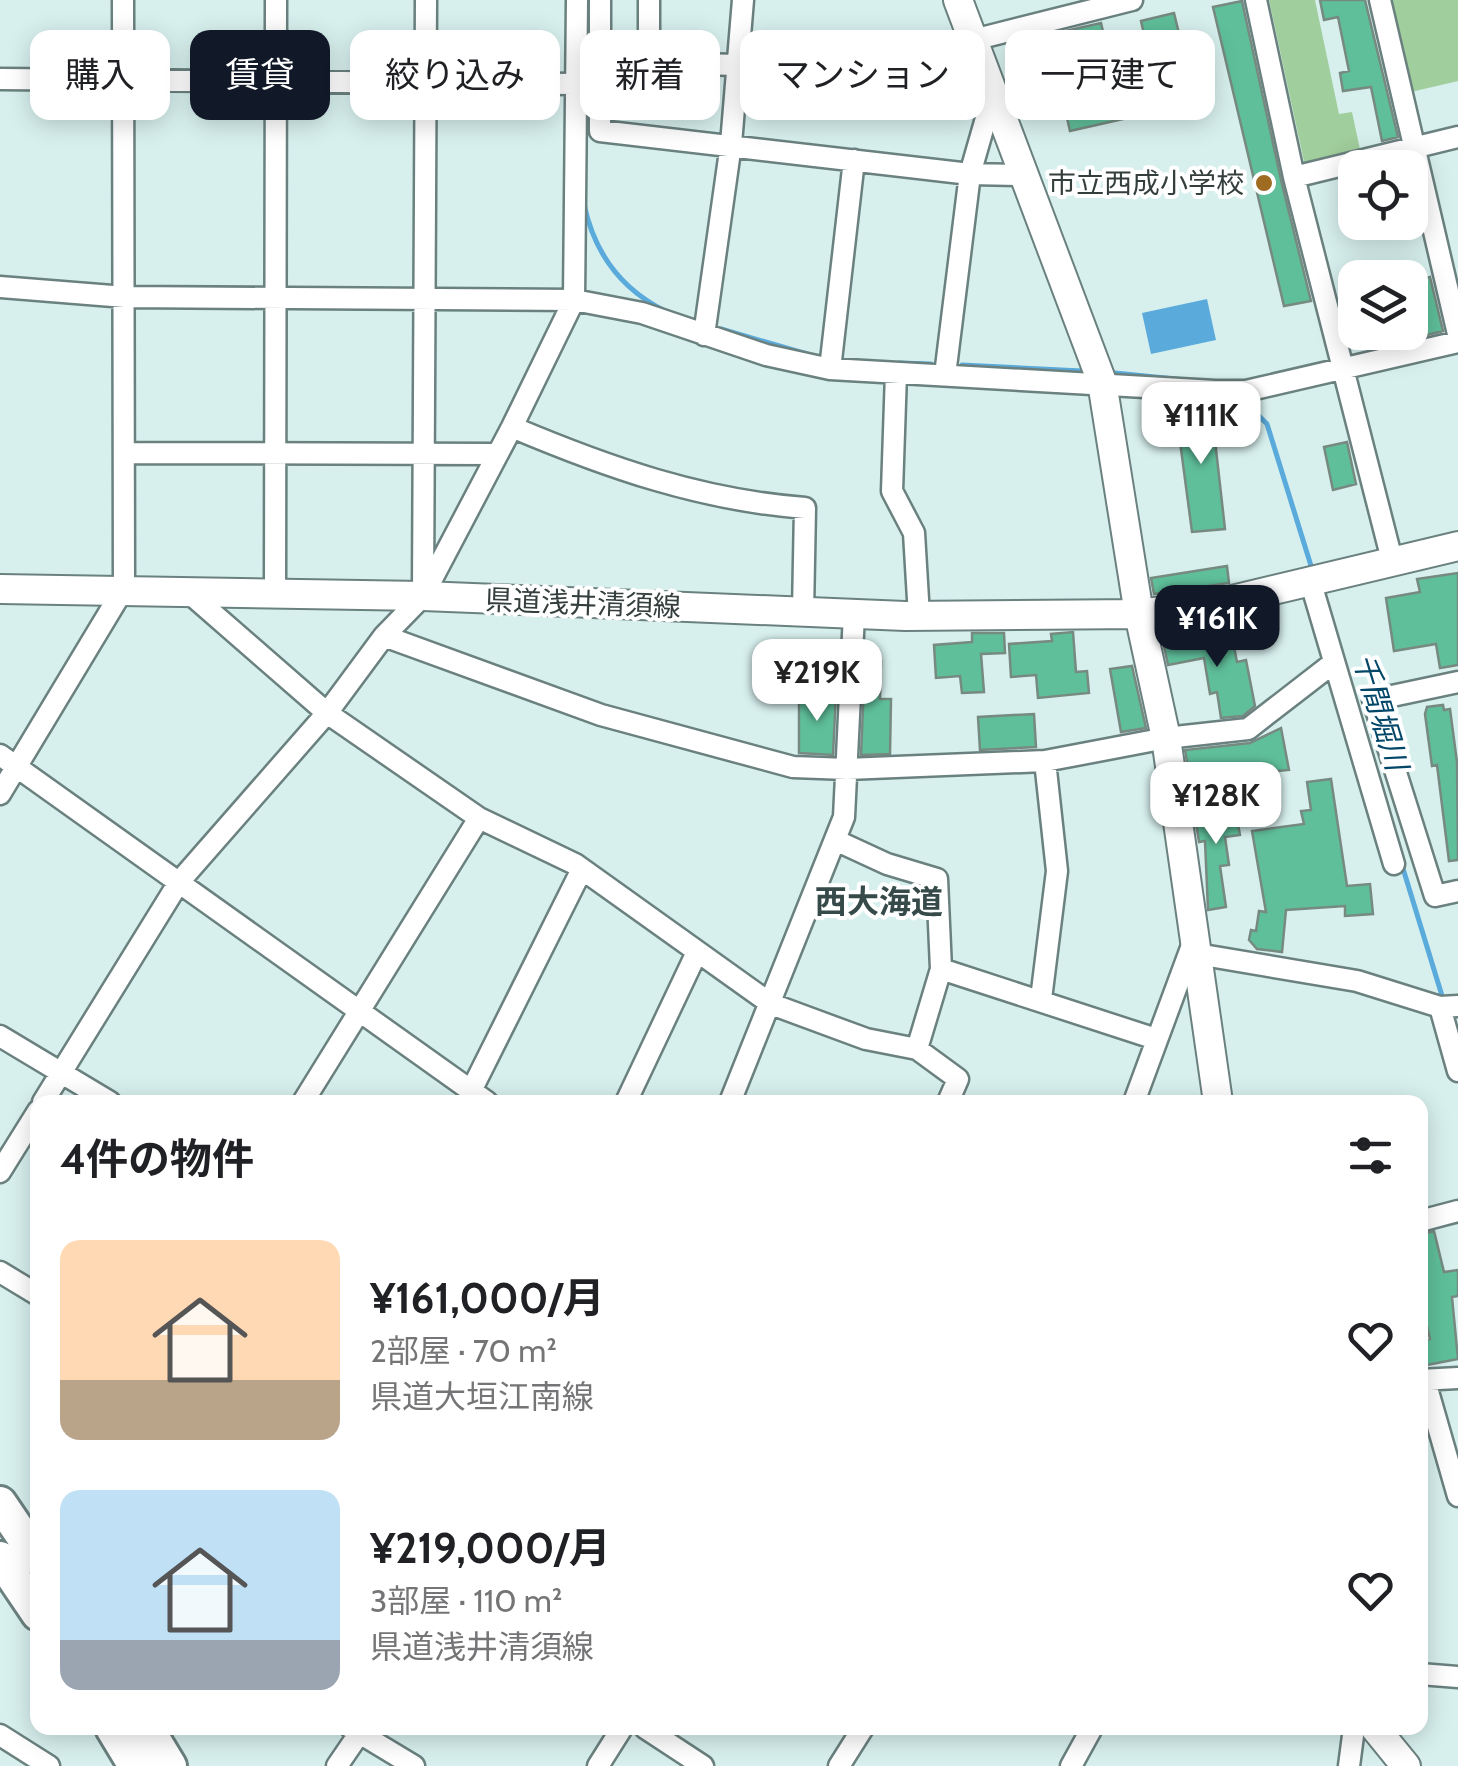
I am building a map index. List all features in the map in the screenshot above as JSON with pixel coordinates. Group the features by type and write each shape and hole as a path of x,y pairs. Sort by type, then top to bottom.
{"highway":[{"path":"0,1503 30,1592"},
{"path":"116,1735 135,1766"},
{"path":"152,1735 170,1766"}],"main road":[{"path":"958,0 968,30"},
{"path":"985,73 1102,382 1139,614 1166,738 1217,1095"},
{"name":"県道浅井清須線","path":"0,589 124,588 423,596 919,616 1139,614 1215,604 1458,546"},
{"path":"1381,1735 1406,1766"}],"street":[{"path":"122,30 123,0"},
{"path":"275,30 276,0"},
{"path":"426,0 426,30"},
{"path":"577,0 580,30"},
{"path":"595,30 600,0"},
{"path":"649,0 649,63 740,65 704,335"},
{"path":"742,30 743,0"},
{"path":"985,36 1104,3 1132,0"},
{"path":"1256,0 1294,177 1392,560"},
{"path":"1380,0 1458,334"},
{"path":"0,79 30,79"},
{"path":"945,375 970,174 993,94"},
{"path":"0,794 8,762 124,588 122,120"},
{"path":"274,120 275,593"},
{"path":"423,596 426,120"},
{"path":"47,1095 179,882 327,713 384,636 423,596 474,506 574,300 584,120"},
{"path":"596,120 600,131 970,174 1023,175"},
{"path":"1294,177 1458,137"},
{"path":"830,369 854,160"},
{"path":"0,288 124,298 574,300 642,313 704,335 830,369 1246,391 1458,342"},
{"path":"896,372 892,491 914,533 919,616"},
{"path":"512,428 686,492 742,503 806,508 804,612"},
{"path":"124,453 496,454"},
{"path":"1316,579 1332,664 1394,864"},
{"path":"186,590 327,713 479,818 582,869 771,1004 866,1039 917,1049 958,1079 951,1095"},
{"path":"733,1095 844,816 854,614"},
{"path":"384,636 600,715 793,767 1044,761 1166,738 1248,729 1332,664"},
{"path":"1458,682 1373,700 1435,896 1458,891"},
{"path":"1042,999 1057,871 1044,761"},
{"path":"8,762 476,1095"},
{"path":"308,1095 479,818"},
{"path":"834,840 886,864 937,879 941,969 917,1049"},
{"path":"480,1095 582,869"},
{"path":"1136,1095 1196,946 1356,981 1447,1007 1458,1071"},
{"path":"629,1095 698,952"},
{"path":"941,969 1156,1038"},
{"path":"0,1036 99,1095"},
{"path":"0,1172 30,1124"},
{"path":"1428,1219 1458,1211"},
{"path":"0,1272 30,1291"},
{"path":"1428,1380 1458,1378"},
{"path":"1428,1399 1458,1496"},
{"path":"1428,1675 1458,1677"},
{"path":"0,1735 49,1766"},
{"path":"338,1766 355,1735"},
{"path":"367,1735 414,1766"},
{"path":"598,1766 618,1735"},
{"path":"656,1735 703,1766"},
{"path":"839,1766 859,1735"},
{"path":"1071,1766 1088,1735"},
{"path":"1349,1766 1353,1735"}],"green space":[{"path":"1269,0 1315,0 1339,114 1352,112 1360,150 1338,150 1338,159 1305,166"},
{"path":"1389,0 1458,0 1458,81 1411,92"}],"water":[{"path":"1207,299 1216,340 1151,354 1142,313"}],"building":[{"path":"1320,0 1365,0 1398,137 1382,141 1371,87 1343,91 1340,73 1349,71 1338,17 1324,20"},
{"path":"1242,1 1311,301 1284,306 1213,7"},
{"path":"1174,13 1178,30 1143,30 1141,21"},
{"path":"1101,23 1103,30 1070,30"},
{"path":"1067,120 1119,120 1070,131"},
{"path":"1428,277 1443,331 1428,335"},
{"path":"1175,404 1211,405 1225,529 1192,532"},
{"path":"1347,442 1356,484 1333,490 1324,447"},
{"path":"1227,566 1229,583 1154,594 1151,578"},
{"path":"1458,573 1458,665 1440,668 1436,644 1394,651 1386,598 1420,592 1417,579"},
{"path":"1231,631 1237,662 1246,660 1255,706 1243,716 1221,718 1217,692 1210,694 1204,658 1168,665 1163,641"},
{"path":"1073,632 1076,672 1087,671 1089,693 1038,698 1036,675 1011,677 1009,644 1052,641 1051,634"},
{"path":"972,633 1004,633 1005,653 981,654 984,692 962,693 960,676 936,678 934,645 972,642"},
{"path":"865,661 881,661 880,699 891,699 890,754 861,755"},
{"path":"1132,666 1146,728 1121,732 1110,669"},
{"path":"799,694 836,694 833,755 799,753"},
{"path":"1443,705 1444,710 1450,709 1457,762 1458,860 1449,861 1437,765 1432,766 1425,714 1427,707"},
{"path":"1034,714 1036,747 980,750 978,717"},
{"path":"1281,728 1289,770 1190,779 1185,750 1250,743"},
{"path":"1331,779 1347,886 1370,884 1373,914 1345,916 1345,906 1286,910 1282,952 1257,949 1249,940 1251,930 1256,931 1259,911 1266,912 1252,831 1304,824 1301,811 1311,810 1307,782"},
{"path":"1234,803 1240,835 1225,837 1229,865 1220,866 1226,907 1208,910 1205,841 1199,842 1194,810"},
{"path":"1434,1231 1444,1272 1458,1270 1458,1296 1452,1297 1458,1359 1428,1365 1430,1339 1428,1233"}],"waterway":[{"name":"千間堀川","path":"585,134 587,10"},
{"name":"千間堀川","path":"584,204 595,238 612,267 635,292 665,311"},
{"name":"千間堀川","path":"721,329 807,354"},
{"name":"千間堀川","path":"899,363 931,364"},
{"name":"千間堀川","path":"962,365 1082,371"},
{"name":"千間堀川","path":"1115,373 1195,381"},
{"name":"千間堀川","path":"1241,398 1267,424 1312,569"},
{"name":"千間堀川","path":"1401,862 1443,999"}],"place":[{"name":"市立西成小学校","path":"1264,183"}],"district":[{"name":"西大海道","path":"879,902"}]}
